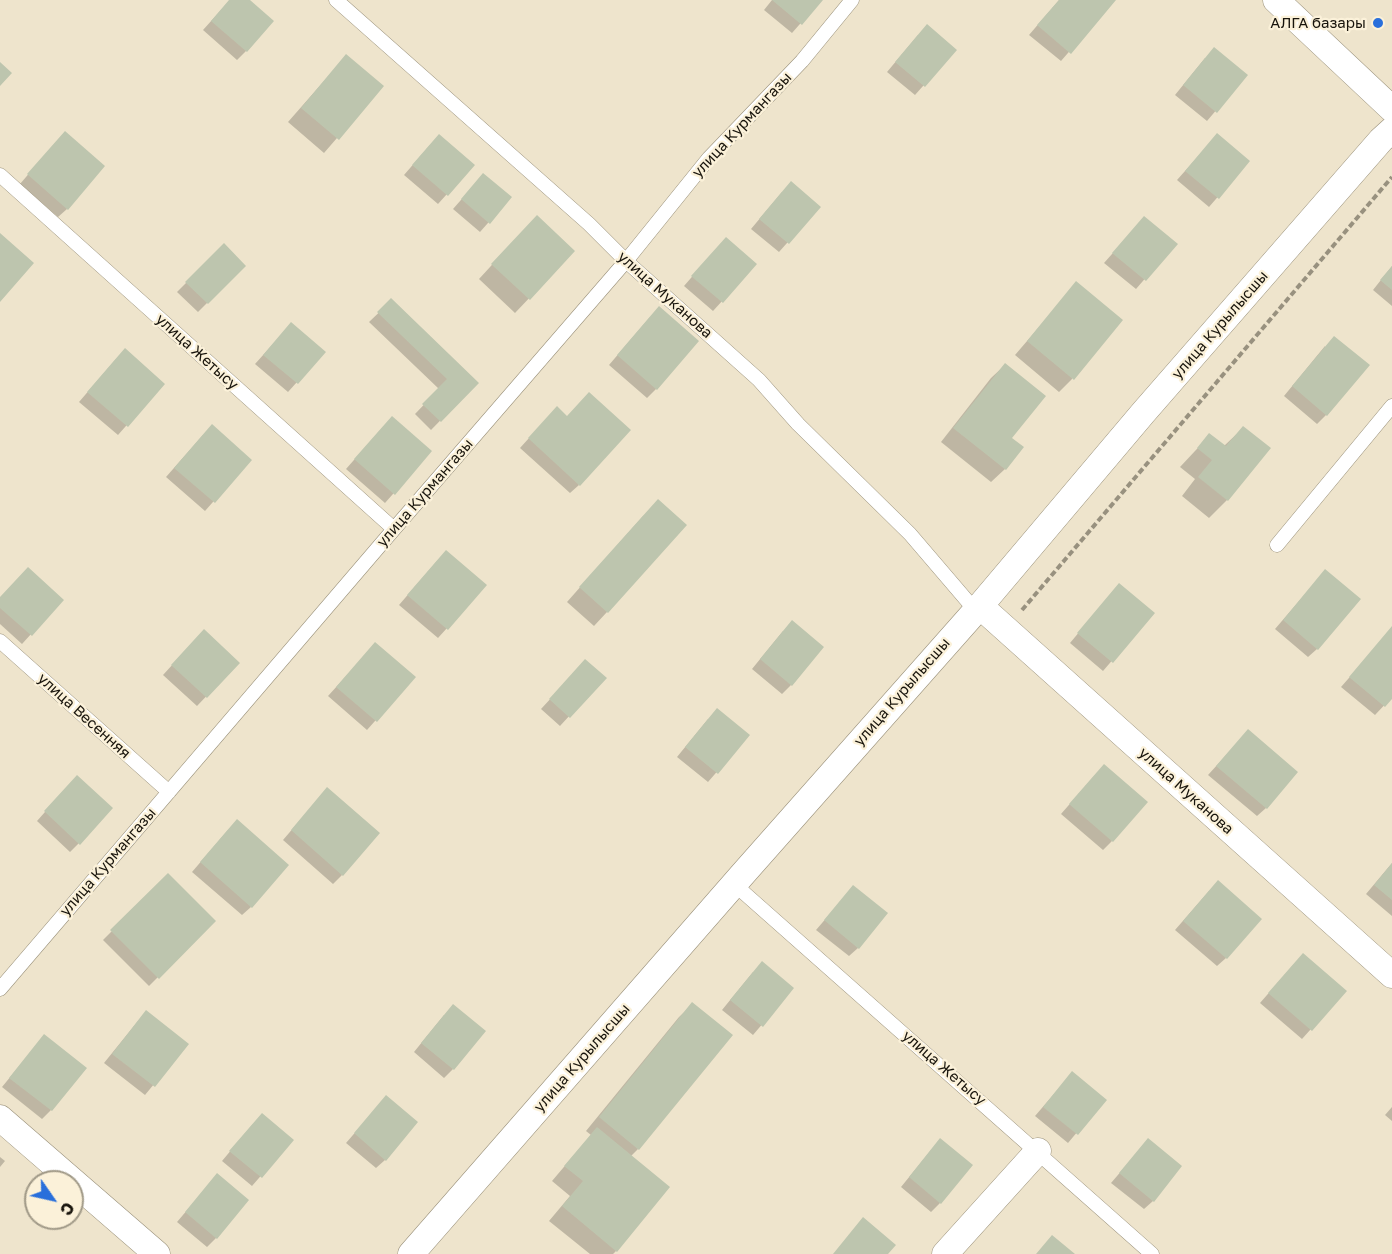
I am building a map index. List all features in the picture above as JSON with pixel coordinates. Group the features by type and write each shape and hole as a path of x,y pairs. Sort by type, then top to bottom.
{"street":[{"path":"1276,0 1392,109"},
{"name":"улица Курылысшы","path":"411,1254 978,608 1151,405 1392,130"},
{"name":"улица Муканова","path":"978,608 1006,629 1392,975"},
{"path":"0,1118 157,1254"},
{"path":"945,1254 1038,1151"}],"lane":[{"name":"улица Муканова","path":"336,0 589,224 626,261 759,380 798,424 910,534 978,608"},
{"name":"улица Курмангазы","path":"0,989 626,261 709,158 802,61 852,0"},
{"name":"улица Жетысу","path":"0,175 394,529"},
{"path":"1277,545 1392,406"},
{"name":"улица Весенняя","path":"0,641 169,792"},
{"name":"улица Жетысу","path":"734,884 1152,1254"}],"path":[{"path":"1006,629 1392,177"}],"building":[{"path":"229,0 250,0 274,21 247,52 211,21"},
{"path":"772,0 823,0 802,25"},
{"path":"1059,0 1116,0 1071,54 1037,25"},
{"path":"927,24 957,50 925,87 895,62"},
{"path":"1214,47 1248,75 1217,113 1183,85"},
{"path":"346,54 384,86 339,140 301,108"},
{"path":"0,62 12,73 0,86"},
{"path":"65,131 105,166 68,210 27,174"},
{"path":"1217,133 1250,161 1219,199 1185,171"},
{"path":"439,134 475,165 448,196 412,165"},
{"path":"483,173 512,197 490,224 461,199"},
{"path":"791,181 821,207 789,244 759,219"},
{"path":"537,215 575,251 530,300 491,264"},
{"path":"1144,216 1178,244 1146,281 1112,253"},
{"path":"0,233 34,263 0,302"},
{"path":"726,237 757,264 723,303 691,276"},
{"path":"224,243 246,266 208,304 185,282"},
{"path":"1392,266 1392,290 1380,280"},
{"path":"1076,281 1123,320 1074,380 1027,341"},
{"path":"391,298 479,383 441,422 422,404 447,379 377,312"},
{"path":"659,306 699,341 657,390 617,355"},
{"path":"291,322 326,352 298,384 263,355"},
{"path":"1334,336 1370,365 1327,416 1292,386"},
{"path":"125,348 165,384 128,427 87,392"},
{"path":"1005,363 1046,396 1012,438 1024,447 1006,470 953,428"},
{"path":"589,392 631,430 580,486 528,438 557,406 567,416"},
{"path":"392,416 432,451 395,495 354,459"},
{"path":"212,424 252,460 215,503 174,468"},
{"path":"1243,426 1271,448 1228,501 1198,477 1212,460 1197,448 1209,433 1226,446"},
{"path":"658,499 687,525 608,613 579,587"},
{"path":"446,550 487,585 448,630 407,595"},
{"path":"28,567 64,600 32,636 0,608 0,597"},
{"path":"1325,569 1361,599 1318,650 1283,620"},
{"path":"1119,583 1155,613 1113,663 1077,633"},
{"path":"792,620 824,647 792,686 760,659"},
{"path":"1392,626 1392,699 1385,707 1349,677"},
{"path":"204,629 240,663 207,698 171,665"},
{"path":"375,642 416,677 377,722 336,687"},
{"path":"585,659 607,678 570,718 549,699"},
{"path":"717,708 750,735 718,774 685,747"},
{"path":"1248,729 1298,772 1267,809 1216,766"},
{"path":"1104,764 1148,802 1113,842 1069,804"},
{"path":"77,775 113,808 80,845 44,811"},
{"path":"327,787 380,833 343,876 291,830"},
{"path":"237,819 289,865 252,908 200,862"},
{"path":"1392,863 1392,900 1374,885"},
{"path":"168,873 216,921 159,979 110,930"},
{"path":"1218,880 1262,919 1227,959 1183,921"},
{"path":"853,885 888,913 859,949 824,920"},
{"path":"1303,953 1347,991 1312,1031 1268,993"},
{"path":"762,961 794,988 763,1027 730,1000"},
{"path":"692,1002 733,1035 639,1150 599,1117"},
{"path":"453,1004 486,1031 454,1070 421,1043"},
{"path":"146,1010 189,1044 155,1087 112,1054"},
{"path":"44,1034 87,1068 52,1111 9,1078"},
{"path":"1072,1071 1107,1100 1078,1135 1043,1107"},
{"path":"386,1095 418,1122 386,1161 354,1133"},
{"path":"262,1113 294,1140 262,1178 229,1151"},
{"path":"597,1127 670,1187 617,1252 562,1206 583,1181 564,1166"},
{"path":"940,1138 973,1165 941,1204 909,1177"},
{"path":"1148,1138 1182,1166 1154,1202 1119,1173"},
{"path":"217,1173 249,1200 217,1239 185,1212"},
{"path":"863,1217 896,1245 888,1254 833,1254"},
{"path":"1052,1235 1075,1254 1036,1254"}],"place":[{"name":"АЛГА базары","path":"1378,23"}]}
